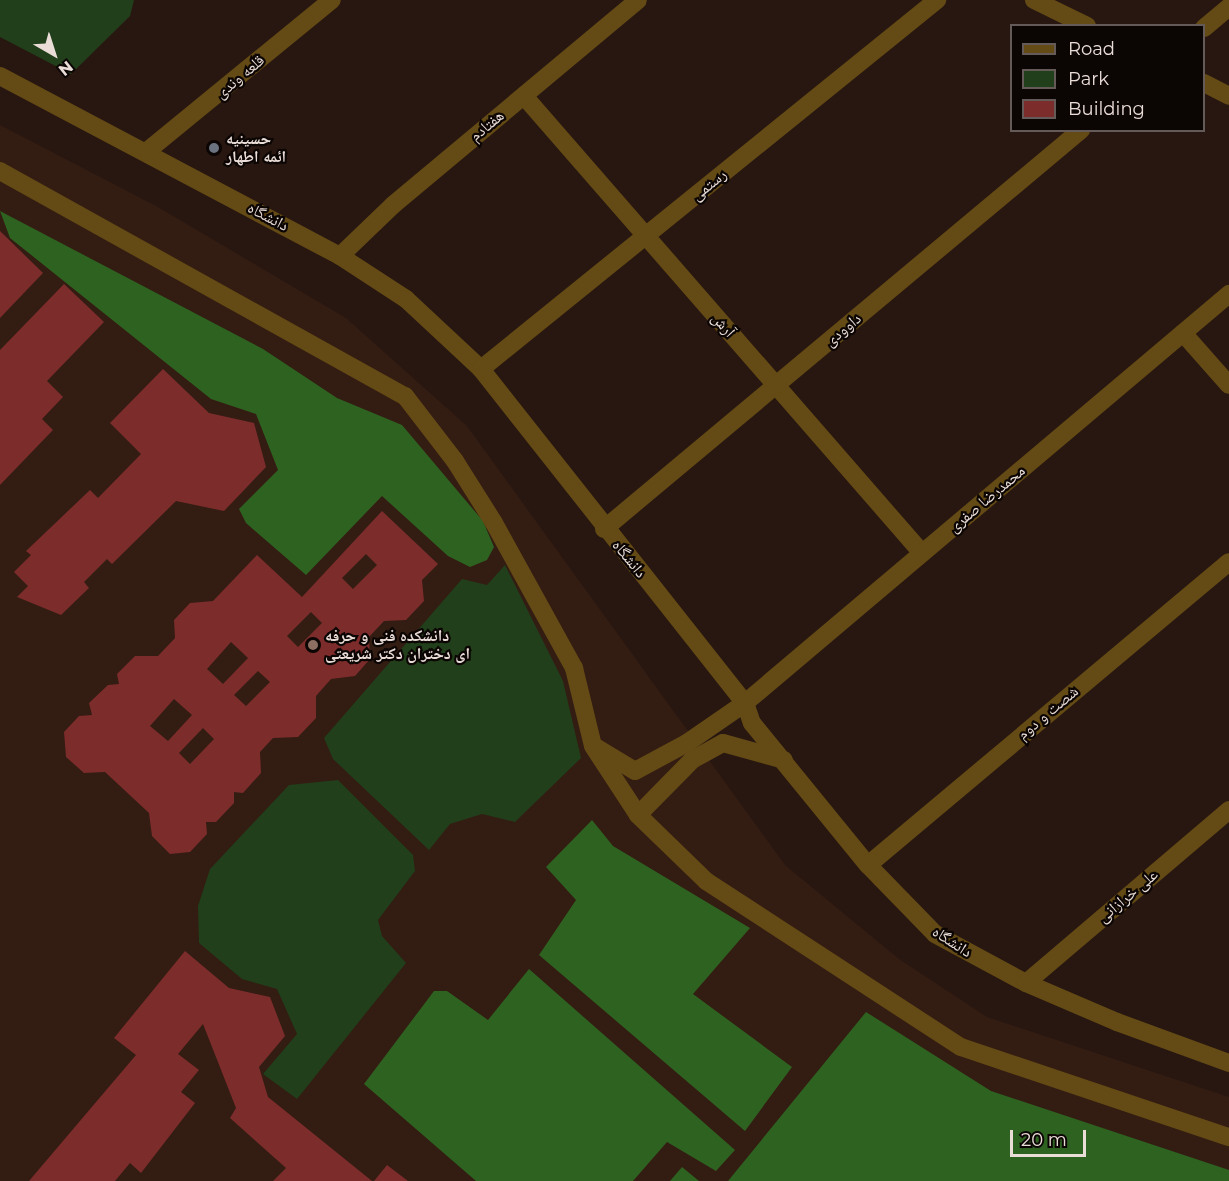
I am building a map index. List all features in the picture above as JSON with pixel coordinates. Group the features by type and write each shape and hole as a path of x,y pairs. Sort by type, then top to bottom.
{"street":[{"name":"قلعه وندی","path":"146,152 332,0"},
{"name":"هفتادم","path":"340,256 393,205 638,0"},
{"name":"رستمی","path":"481,369 937,0"},
{"path":"1034,0 1083,24"},
{"path":"1205,26 1229,7"},
{"name":"دانشگاه","path":"0,76 340,256 405,299 481,369 604,529 745,703 752,723 868,865 935,934 1026,983 1117,1022 1228,1061"},
{"path":"1205,83 1229,96"},
{"name":"آرش","path":"524,96 922,553"},
{"name":"داوودی","path":"604,529 1079,132"},
{"path":"0,171 405,396 454,461 494,523 574,668 593,746 638,815 706,881 961,1047 1229,1137"},
{"name":"محمدرضا صفری","path":"593,746 635,771 687,743 745,703 1229,294"},
{"path":"1183,333 1229,385"},
{"name":"شصت و دوم","path":"868,865 1229,562"},
{"path":"638,815 692,760 723,742 784,760"},
{"name":"علی خرازانی","path":"1026,983 1229,810"}],"shaded area":[{"name":"دانشکده فنی و حرفه ای دختران دکتر شریعتی","path":"0,125 158,207 346,318 467,426 785,865 899,959 987,1017 1229,1097 1229,1181 0,1181"}],"green space":[{"path":"0,0 134,0 130,16 71,74 0,37"},
{"path":"0,211 263,349 337,398 402,425 483,521 494,547 487,560 470,567 448,556 382,496 306,575 246,523 239,509 278,470 256,414 211,399 10,238"},
{"path":"505,565 563,681 581,758 515,822 482,814 450,824 429,850 333,759 324,738 462,579 487,585"},
{"path":"338,780 413,855 415,871 378,920 382,936 406,963 297,1099 263,1074 297,1034 277,989 242,979 199,943 198,906 210,869 289,785"},
{"path":"592,820 613,846 750,928 693,994 792,1067 745,1131 539,955 576,900 546,867"},
{"path":"529,969 735,1150 716,1171 667,1142 633,1181 476,1181 364,1084 434,991 447,991 488,1020"},
{"path":"866,1012 991,1091 1229,1170 1229,1181 728,1181"},
{"path":"682,1167 699,1181 670,1181"}],"building":[{"path":"0,231 43,273 0,318"},
{"path":"64,284 104,322 47,381 63,397 42,419 53,430 0,485 0,350"},
{"path":"163,369 209,413 254,423 266,467 224,511 176,501 112,564 107,559 84,582 89,588 61,615 17,597 28,586 14,572 31,555 26,551 90,490 98,498 141,454 110,423"},
{"path":"382,511 438,564 422,580 424,601 406,620 384,621 369,637 370,659 355,676 331,679 316,696 316,718 298,737 273,738 260,752 261,773 243,793 234,792 234,803 216,822 206,822 207,834 190,852 170,854 152,836 149,813 105,772 84,773 66,757 64,732 79,716 92,715 89,703 108,685 119,684 117,674 135,656 158,656 175,638 174,620 190,603 213,601 257,555 302,597","holes":["366,554 377,565 353,589 342,578","311,612 322,623 298,647 287,636","231,642 248,658 223,684 207,669","258,671 270,682 246,706 234,695","174,699 192,715 168,741 150,726","203,728 214,739 190,764 179,753"]},
{"path":"185,951 229,988 270,997 285,1036 259,1067 268,1097 372,1181 273,1181 286,1168 230,1118 236,1108 203,1024 178,1054 199,1070 181,1092 195,1103 141,1173 130,1163 115,1181 29,1181 136,1055 114,1038"},
{"path":"387,1165 408,1181 374,1181"}],"place":[{"name":"حسینیه ائمه اطهار","path":"214,148"},
{"name":"دانشکده فنی و حرفه ای دختران دکتر شریعتی","path":"313,645"}]}
